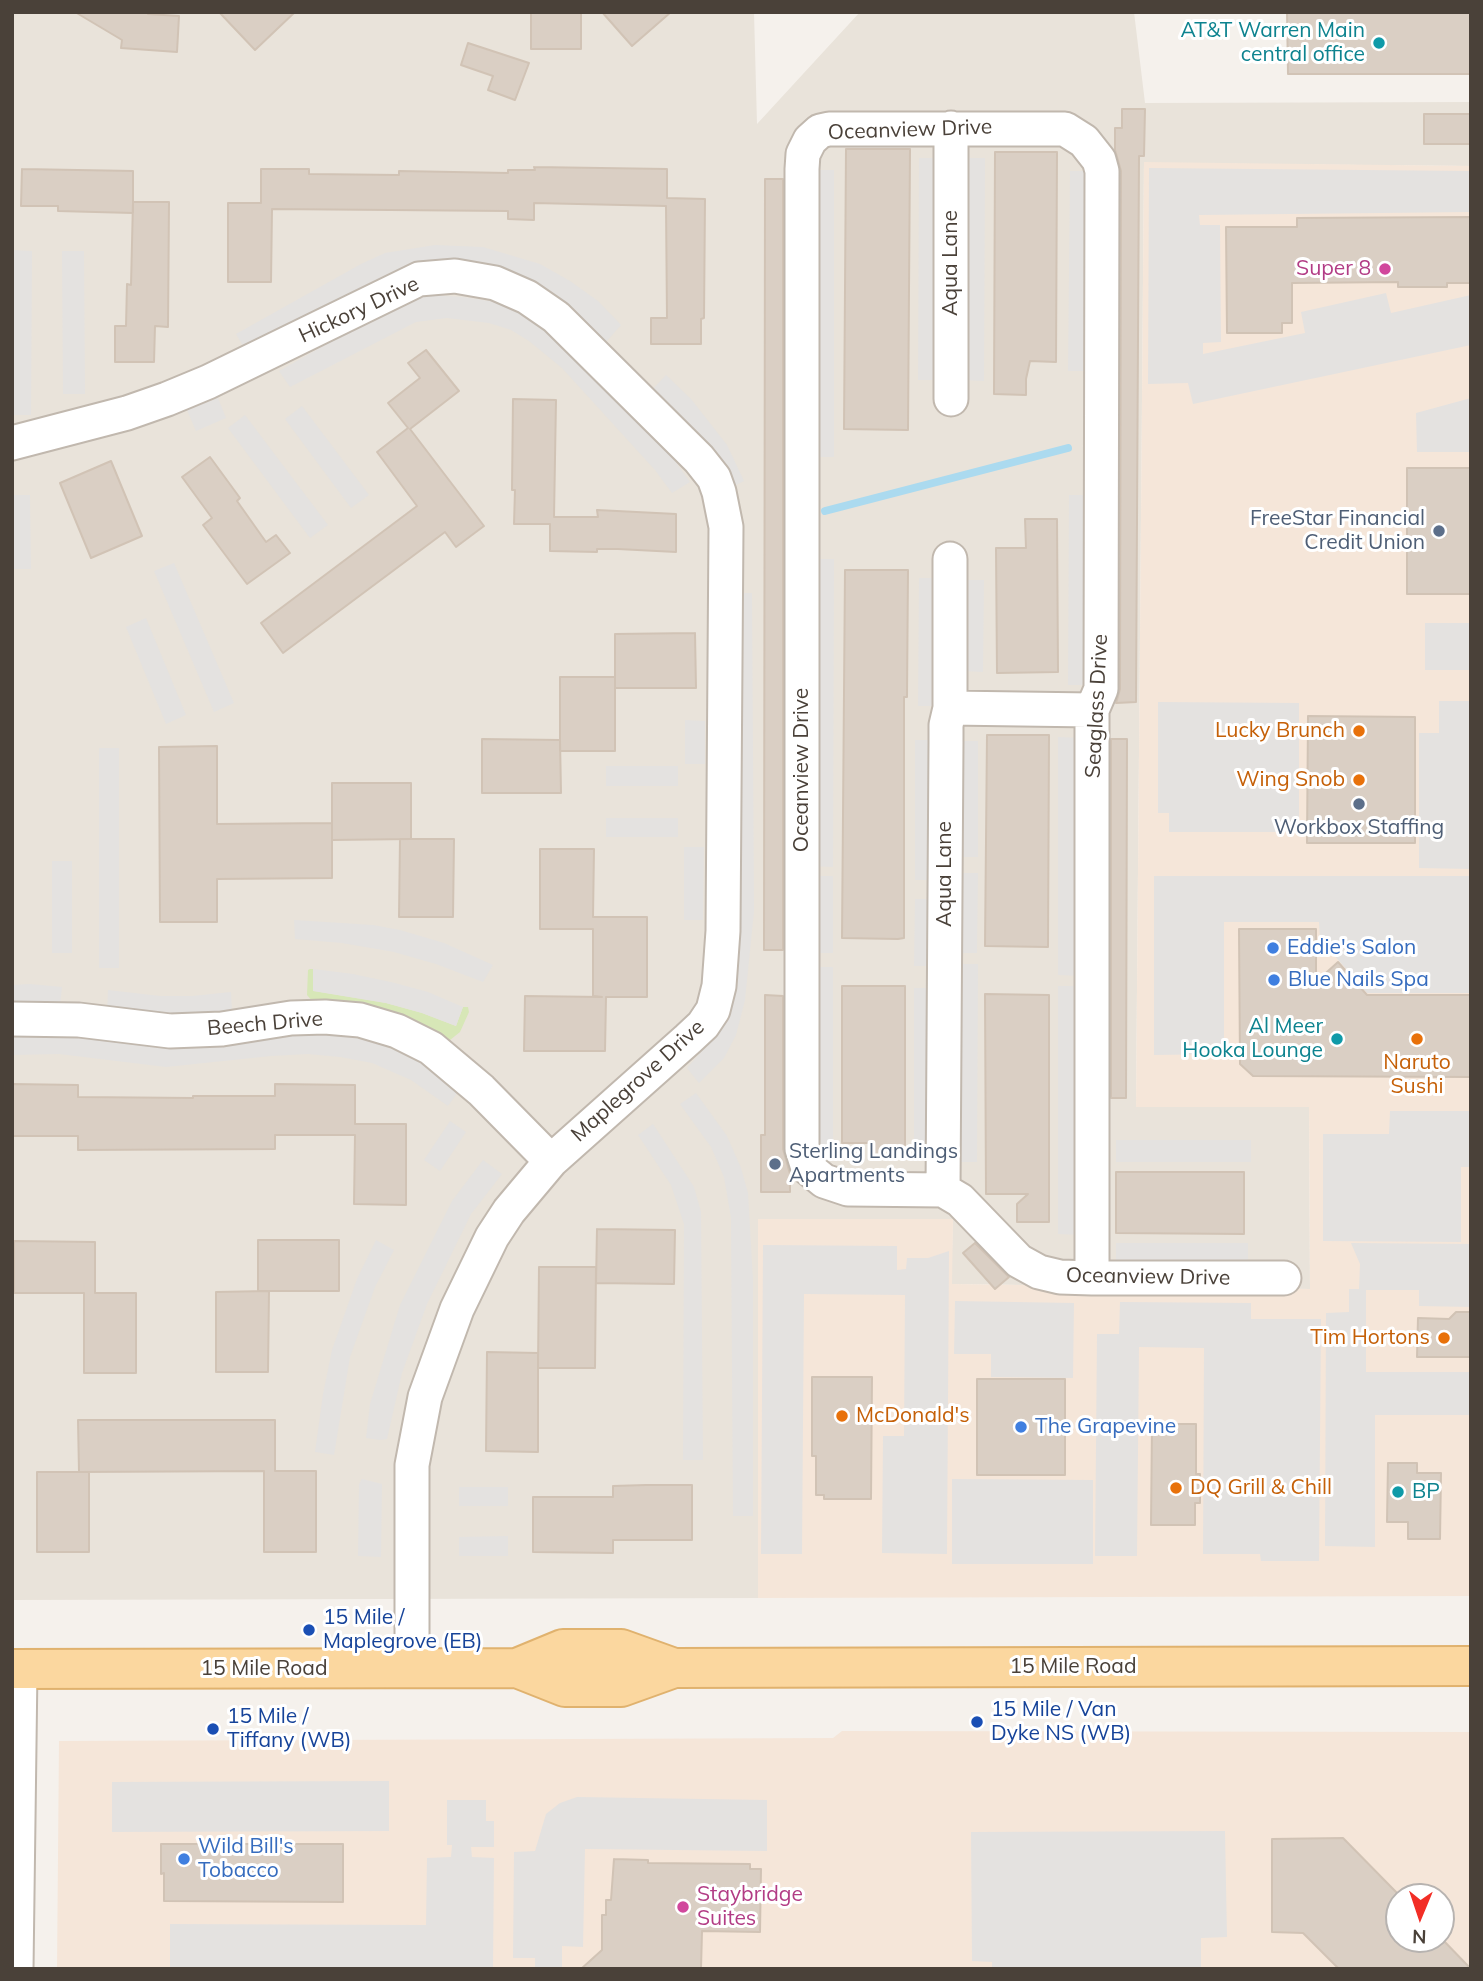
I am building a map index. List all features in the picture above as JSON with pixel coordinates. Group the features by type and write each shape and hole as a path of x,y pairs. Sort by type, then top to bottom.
{"main road":[{"name":"15 Mile Road","path":"16,1669 517,1668 565,1687 621,1687 674,1668 1471,1666"}],"street":[{"name":"Aqua Lane","path":"951,128 951,399"},
{"name":"Oceanview Drive","path":"1084,141 1065,129 839,129 820,131 806,147 802,169 802,1149 808,1168 824,1181 848,1189 943,1190 960,1200 1019,1261 1039,1272 1059,1277 1092,1278 1284,1278"},
{"name":"Seaglass Drive","path":"1084,141 1098,160 1102,171 1101,689 1092,710 1092,1278"},
{"name":"Hickory Drive","path":"12,443 127,413 167,399 208,382 419,279 455,276 495,283 527,297 556,317 699,459"},
{"name":"Maplegrove Drive","path":"412,1669 412,1465 416,1432 425,1397 457,1309 492,1237 509,1211 551,1161 703,1025 713,1010 719,986 723,931 726,527 714,478 699,459"},
{"name":"Aqua Lane","path":"943,1190 946,725 950,708 950,559"},
{"path":"950,708 1092,710"},
{"name":"Beech Drive","path":"12,1018 79,1020 170,1031 222,1029 290,1018 360,1020 397,1031 431,1048 481,1090 551,1161"},
{"path":"16,1669 16,1969"}],"shaded area":[{"path":"12,12 754,12 757,124 860,12 1134,12 1145,103 1471,102 1471,166 1144,163 1136,1107 1309,1106 1310,1289 951,1284 953,1219 758,1219 758,1598 12,1600"},
{"path":"919,158 940,158 939,380 918,380"},
{"path":"964,158 985,158 984,381 963,380"},
{"path":"1144,162 1471,166 1471,1596 758,1598 758,1219 953,1219 952,1284 1310,1289 1309,1107 1136,1107"},
{"path":"1149,168 1471,171 1471,212 1199,215 1200,225 1220,225 1221,342 1203,343 1203,354 1305,333 1301,312 1386,293 1391,313 1471,295 1471,345 1193,404 1188,383 1148,384"},
{"path":"813,170 834,170 834,457 812,457"},
{"path":"1070,171 1090,171 1089,371 1068,371"},
{"path":"435,245 483,247 540,264 598,301 621,325 606,342 582,321 414,269 372,283 247,353 236,334 385,253"},
{"path":"12,250 32,251 31,415 12,415"},
{"path":"62,251 84,251 85,394 63,394"},
{"path":"429,295 495,302 520,312 540,325 590,369 672,457 690,482 672,493 655,470 562,368 529,341 511,330 489,323 447,318 416,322 290,387 279,371 391,308"},
{"path":"666,375 691,399 727,445 744,481 728,489 652,390"},
{"path":"218,398 226,418 196,431 187,410"},
{"path":"1471,398 1471,452 1417,452 1416,413"},
{"path":"302,406 369,495 351,508 285,419"},
{"path":"245,415 328,525 310,538 228,428"},
{"path":"12,495 30,495 31,569 12,569"},
{"path":"1069,495 1090,495 1090,685 1068,685"},
{"path":"811,559 834,559 833,867 810,866"},
{"path":"174,563 234,703 214,712 154,571"},
{"path":"919,578 940,578 939,706 918,706"},
{"path":"964,580 984,580 983,672 963,671"},
{"path":"733,593 752,593 754,911 745,1000 736,1035 724,1058 699,1083 687,1068 708,1044 723,1014"},
{"path":"146,618 186,715 166,724 126,627"},
{"path":"1425,623 1471,623 1471,670 1425,670"},
{"path":"1439,701 1471,701 1471,869 1419,868 1419,733 1439,733"},
{"path":"1158,702 1299,703 1299,832 1169,832 1169,813 1158,813"},
{"path":"685,720 705,721 705,764 685,764"},
{"path":"1058,737 1081,738 1081,976 1058,975"},
{"path":"915,740 934,740 934,880 915,880"},
{"path":"959,741 978,741 978,857 959,857"},
{"path":"99,748 119,748 119,968 99,968"},
{"path":"606,766 678,766 678,786 606,786"},
{"path":"606,818 678,818 678,837 606,837"},
{"path":"684,847 704,847 703,920 684,920"},
{"path":"52,861 72,861 72,953 52,953"},
{"path":"958,873 978,873 977,953 958,953"},
{"path":"810,876 833,876 833,953 810,953"},
{"path":"1154,876 1471,876 1471,993 1367,993 1320,939 1319,922 1224,922 1224,1054 1154,1055"},
{"path":"915,899 934,899 934,966 914,966"},
{"path":"294,920 373,925 400,930 444,943 493,965 483,982 394,952 342,943 295,939"},
{"path":"958,964 978,964 977,1162 958,1162"},
{"path":"810,967 833,967 833,1147 810,1147"},
{"path":"313,969 391,982 428,992 463,1007 456,1026 386,1003 313,991"},
{"path":"12,985 62,987 60,1005 12,1006"},
{"path":"1058,986 1081,986 1081,1235 1058,1234"},
{"path":"914,988 933,988 933,1151 914,1151"},
{"path":"108,990 160,996 231,992 232,1013 191,1016 107,1011"},
{"path":"12,1035 270,1037 343,1035 378,1043 424,1063 460,1089 448,1106 411,1080 372,1063 308,1054 166,1067 59,1054 12,1055"},
{"path":"696,1093 727,1136 748,1193 753,1280 753,1516 733,1516 731,1218 724,1177 711,1147 680,1104"},
{"path":"1390,1111 1471,1111 1471,1167 1461,1167 1461,1242 1323,1241 1323,1134 1389,1134"},
{"path":"450,1121 466,1132 440,1171 424,1160"},
{"path":"653,1124 694,1187 701,1212 703,1460 683,1460 684,1224 671,1185 638,1135"},
{"path":"1116,1140 1251,1140 1251,1162 1116,1162"},
{"path":"483,1160 502,1174 471,1214 427,1304 402,1373 387,1439 366,1438 370,1404 400,1305 452,1201"},
{"path":"376,1240 394,1250 375,1287 350,1357 334,1455 315,1452 332,1350 357,1279"},
{"path":"1116,1243 1248,1243 1248,1266 1116,1266"},
{"path":"1351,1243 1471,1244 1471,1307 1419,1306 1419,1290 1366,1290 1366,1372 1471,1372 1471,1415 1375,1415 1375,1547 1325,1546 1326,1313 1349,1312 1349,1289 1359,1289 1360,1264"},
{"path":"763,1245 897,1246 897,1270 906,1269 907,1258 928,1258 949,1251 947,1554 882,1553 883,1436 904,1436 905,1295 804,1294 802,1554 761,1554"},
{"path":"955,1301 1074,1303 1073,1378 991,1377 991,1354 954,1354"},
{"path":"1120,1302 1251,1303 1251,1319 1321,1319 1319,1561 1261,1561 1260,1554 1203,1554 1204,1348 1139,1347 1137,1556 1095,1556 1097,1334 1119,1334"},
{"path":"362,1479 382,1484 381,1557 358,1556 359,1484"},
{"path":"952,1479 1093,1480 1093,1564 952,1564"},
{"path":"459,1487 508,1487 508,1506 459,1506"},
{"path":"508,1536 508,1556 459,1556 459,1537"},
{"path":"842,1731 1471,1732 1471,1969 57,1969 59,1741 833,1738"},
{"path":"389,1781 389,1831 112,1832 112,1782"},
{"path":"577,1797 767,1800 767,1851 585,1849 583,1947 562,1946 562,1969 535,1969 535,1958 513,1958 514,1852 535,1851 546,1814 560,1803"},
{"path":"447,1800 486,1800 486,1821 494,1821 494,1847 471,1847 472,1857 494,1858 493,1969 170,1969 170,1924 426,1925 427,1858 451,1857 452,1845 447,1845"},
{"path":"1225,1831 1227,1937 1201,1938 1201,1969 992,1969 992,1962 972,1961 971,1832"}],"green space":[{"path":"310,969 313,969 314,991 386,1003 456,1026 463,1007 468,1007 469,1012 460,1032 450,1040 443,1039 314,1003 307,995"}],"building":[{"path":"75,12 148,12 179,16 177,52 121,48 122,40"},
{"path":"219,12 295,12 255,50"},
{"path":"602,12 671,12 632,46"},
{"name":"AT&T Warren Main central office","path":"1287,12 1471,12 1471,74 1288,74"},
{"path":"531,13 581,13 581,49 531,49"},
{"path":"468,43 529,63 515,100 488,90 493,76 461,65"},
{"path":"1122,109 1145,109 1144,156 1139,156 1136,702 1116,703 1120,689 1121,171 1115,150 1115,128 1122,128"},
{"path":"1424,114 1471,114 1471,144 1424,144"},
{"path":"846,149 910,149 908,430 844,429"},
{"path":"995,152 1057,152 1056,362 1030,361 1026,395 994,394"},
{"path":"534,167 667,169 667,198 705,199 704,318 701,319 701,344 651,344 651,318 667,318 666,206 534,203 534,220 508,219 508,211 272,209 271,282 228,282 228,203 261,203 261,169 309,169 309,174 399,175 399,171 508,173 508,170 535,170"},
{"path":"22,169 133,171 133,213 58,211 58,206 21,206"},
{"path":"765,179 783,179 783,950 764,950"},
{"path":"133,202 169,202 168,327 155,326 154,362 115,362 115,326 126,326 127,284 131,285"},
{"name":"Super 8","path":"1471,217 1471,283 1447,283 1447,287 1398,287 1398,282 1292,283 1292,323 1282,323 1282,333 1227,333 1226,227 1297,227 1297,218"},
{"path":"426,350 459,391 410,429 484,526 456,547 445,532 283,653 261,623 417,506 377,452 408,428 388,403 420,378 408,363"},
{"path":"513,399 556,400 554,517 598,517 597,510 676,514 676,552 618,549 597,549 597,552 550,551 550,524 514,524"},
{"path":"210,457 240,498 237,501 266,542 276,535 290,553 247,584 203,525 212,518 182,477"},
{"path":"111,461 142,536 91,558 60,483"},
{"name":"FreeStar Financial Credit Union","path":"1407,468 1471,468 1471,594 1407,594"},
{"path":"1025,519 1057,519 1058,672 997,673 996,548 1026,548"},
{"path":"845,570 908,570 907,697 904,697 904,938 898,939 842,938"},
{"path":"695,633 696,688 615,688 615,634"},
{"path":"560,677 615,677 615,751 560,751"},
{"path":"1308,716 1415,717 1415,843 1307,843"},
{"path":"987,735 1049,735 1048,947 985,946"},
{"path":"482,739 560,740 561,793 482,793"},
{"path":"1111,739 1127,739 1126,1098 1111,1098"},
{"path":"217,746 217,824 332,823 332,878 217,879 217,922 160,922 159,747"},
{"path":"332,783 411,783 411,839 332,840"},
{"path":"400,839 454,839 453,917 399,917"},
{"path":"540,849 594,849 593,917 647,917 647,997 606,997 605,1051 524,1051 525,996 602,997 593,996 593,929 540,929"},
{"path":"1239,929 1316,929 1316,982 1338,962 1367,995 1471,995 1471,1077 1253,1076 1240,1064"},
{"path":"842,986 905,986 905,1157 873,1157 873,1143 842,1143"},
{"path":"985,994 1049,995 1049,1222 1017,1222 1017,1204 1028,1194 986,1194"},
{"path":"765,995 783,996 783,1149 790,1174 790,1192 761,1192 761,1135 765,1135"},
{"path":"12,1084 78,1085 78,1097 193,1098 275,1096 275,1084 355,1085 355,1124 406,1124 406,1205 354,1204 355,1135 275,1135 275,1149 78,1150 78,1136 12,1136"},
{"path":"1116,1172 1244,1172 1244,1234 1116,1233"},
{"path":"597,1229 675,1230 674,1284 596,1283"},
{"path":"258,1240 339,1240 339,1291 269,1291 268,1372 216,1372 216,1292 268,1291 258,1291"},
{"path":"14,1241 95,1242 95,1293 136,1293 136,1373 84,1373 84,1293 14,1293"},
{"path":"975,1243 1009,1277 995,1289 963,1253"},
{"path":"539,1267 596,1267 595,1368 538,1368"},
{"name":"Tim Hortons","path":"1456,1312 1471,1312 1471,1357 1417,1357 1418,1318 1449,1319"},
{"path":"487,1352 538,1353 538,1452 486,1451"},
{"name":"McDonald's","path":"812,1377 872,1377 871,1499 824,1499 824,1495 816,1495 816,1456 812,1456"},
{"name":"The Grapevine","path":"977,1379 1065,1379 1065,1475 977,1475"},
{"path":"78,1420 275,1420 275,1471 316,1471 316,1552 264,1552 264,1471 79,1472"},
{"name":"DQ Grill & Chill","path":"1152,1424 1196,1424 1196,1474 1200,1474 1200,1503 1195,1503 1195,1525 1151,1525"},
{"path":"1388,1463 1417,1463 1417,1473 1441,1473 1440,1539 1408,1539 1408,1522 1387,1522"},
{"path":"37,1472 89,1472 89,1552 37,1552"},
{"path":"692,1485 692,1540 613,1540 613,1553 533,1552 533,1497 613,1497 613,1486"},
{"path":"1343,1838 1387,1883 1385,1883 1385,1953 1455,1952 1471,1969 1339,1969 1303,1933 1272,1932 1272,1839"},
{"path":"161,1844 343,1844 343,1902 164,1901"},
{"name":"Staybridge Suites","path":"614,1859 648,1860 648,1863 750,1864 750,1869 761,1869 760,1932 702,1931 701,1969 581,1969 602,1950 602,1915 606,1915 606,1900 611,1900"}],"waterway":[{"path":"825,511 1068,448"}],"place":[{"name":"AT&T Warren Main central office","path":"1379,43"},
{"name":"Super 8","path":"1385,269"},
{"name":"FreeStar Financial Credit Union","path":"1439,531"},
{"name":"Lucky Brunch","path":"1359,731"},
{"name":"Wing Snob","path":"1359,780"},
{"name":"Workbox Staffing","path":"1359,804"},
{"name":"Eddie's Salon","path":"1273,948"},
{"name":"Blue Nails Spa","path":"1274,980"},
{"name":"Al Meer Hooka Lounge","path":"1337,1039"},
{"name":"Naruto Sushi","path":"1417,1039"},
{"name":"Sterling Landings Apartments","path":"775,1164"},
{"name":"Tim Hortons","path":"1444,1338"},
{"name":"McDonald's","path":"842,1416"},
{"name":"The Grapevine","path":"1021,1427"},
{"name":"DQ Grill & Chill","path":"1176,1488"},
{"name":"BP","path":"1398,1492"},
{"name":"15 Mile / Maplegrove (EB)","path":"309,1630"},
{"name":"15 Mile / Van Dyke NS (WB)","path":"977,1722"},
{"name":"15 Mile / Tiffany (WB)","path":"213,1729"},
{"name":"Wild Bill's Tobacco","path":"184,1859"},
{"name":"Staybridge Suites","path":"683,1907"}]}
